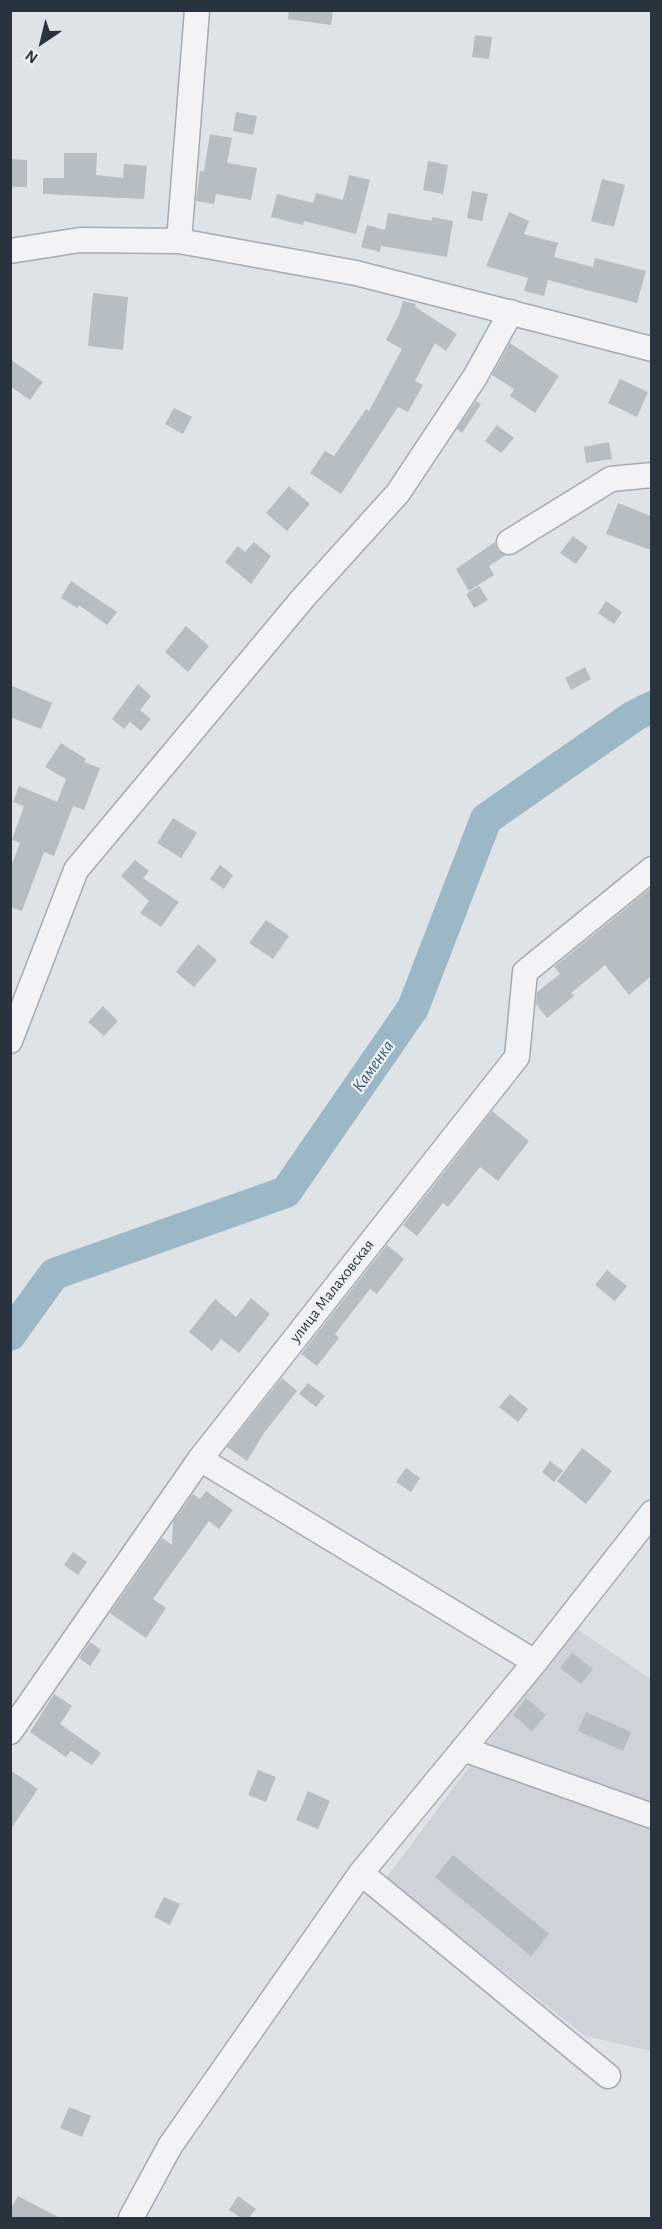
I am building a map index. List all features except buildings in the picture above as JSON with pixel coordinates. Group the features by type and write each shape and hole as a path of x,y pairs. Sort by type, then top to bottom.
{"street":[{"path":"179,241 197,10"},
{"path":"10,251 81,240 179,241 356,273 651,349"},
{"path":"10,1041 76,870 304,597 398,493 475,377 511,312"},
{"path":"509,542 611,479 651,475"},
{"name":"улица Малаховская","path":"10,1732 200,1459 517,1057 525,972 651,869"},
{"path":"200,1459 535,1662"},
{"path":"131,2218 170,2146 361,1873 535,1662 651,1513"},
{"path":"463,1749 651,1816"},
{"path":"361,1873 608,2076"}],"shaded area":[{"path":"574,1627 651,1679 651,2051 585,2036 386,1878"}],"waterway":[{"name":"Каменка","path":"10,1335 54,1274 286,1192 413,1008 486,819 634,716 652,707"}]}
